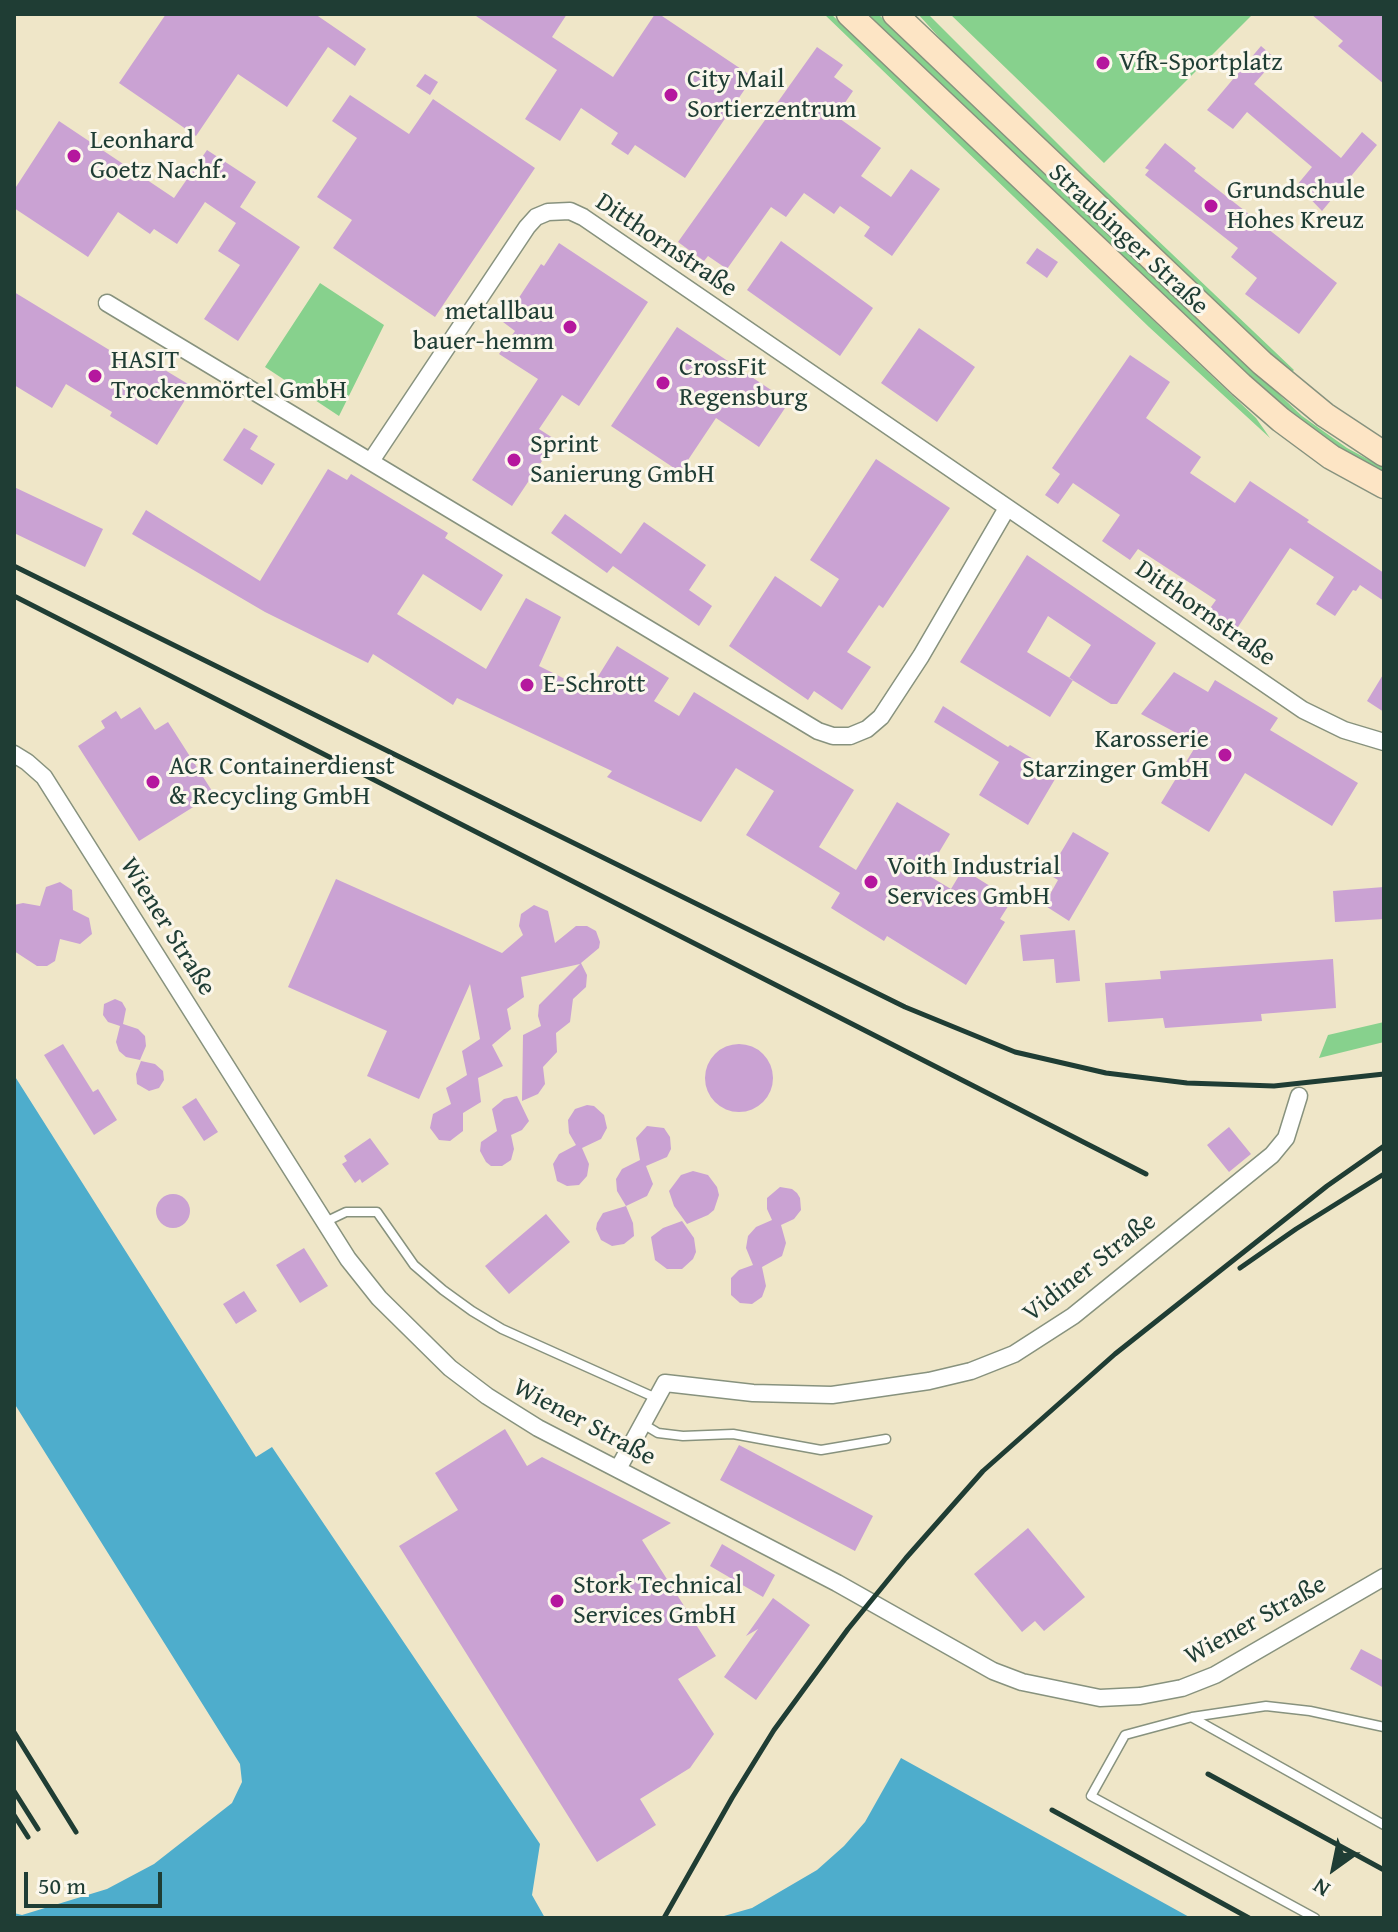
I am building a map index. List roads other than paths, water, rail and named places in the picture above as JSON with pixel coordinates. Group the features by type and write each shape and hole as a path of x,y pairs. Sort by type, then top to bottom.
{"main road":[{"name":"Straubinger Straße","path":"849,14 1241,385 1331,457 1384,486"},
{"name":"Straubinger Straße","path":"895,14 1262,363 1325,415 1384,454"}],"street":[{"name":"Ditthornstraße","path":"371,461 527,227 536,217 559,210 570,211 1303,710 1344,730 1384,742"},
{"path":"107,303 818,731 833,736 850,736 867,729 881,717 921,656 1007,508"},
{"name":"Wiener Straße","path":"14,754 44,777 323,1223 379,1298 450,1368 538,1428 837,1583 993,1671 1022,1682 1100,1698 1182,1688 1215,1675 1384,1577"},
{"name":"Vidiner Straße","path":"656,1398 665,1383 753,1393 832,1395 876,1390 971,1371 1014,1354 1073,1316 1272,1155 1286,1138 1299,1096"},
{"path":"618,1469 656,1398"}],"lane":[{"path":"323,1223 346,1212 377,1212 414,1265 472,1311 502,1329 656,1398"},
{"path":"642,1424 658,1433 683,1436 733,1434 821,1450 886,1439"},
{"path":"1315,1918 1091,1796 1125,1735 1192,1717 1266,1706 1310,1711 1384,1727"},
{"path":"1192,1717 1384,1825"}],"water":[{"path":"14,1075 256,1457 272,1447 540,1844 532,1895 545,1918 14,1918 14,1913 22,1915 107,1889 154,1864 232,1803 242,1782 240,1764 14,1403"},
{"path":"901,1758 1191,1918 717,1918 752,1908 817,1870 865,1822"}],"railway":[{"path":"14,566 905,1007 1015,1052 1106,1073 1187,1083 1274,1086 1384,1074"},
{"path":"14,596 1146,1174"},
{"path":"664,1918 774,1730 848,1629 983,1471 1115,1354 1327,1186 1384,1146"},
{"path":"1240,1268 1384,1174"},
{"path":"14,1732 76,1832"},
{"path":"1208,1774 1384,1870"},
{"path":"14,1791 38,1829"},
{"path":"1052,1810 1249,1918"},
{"path":"14,1815 28,1837"}],"place":[{"name":"VfR-Sportplatz","path":"1103,63"},
{"name":"City Mail Sortierzentrum","path":"671,95"},
{"name":"Leonhard Goetz Nachf.","path":"74,156"},
{"name":"Grundschule Hohes Kreuz","path":"1211,206"},
{"name":"metallbau bauer-hemm","path":"570,327"},
{"name":"HASIT Trockenmörtel GmbH","path":"95,376"},
{"name":"CrossFit Regensburg","path":"663,383"},
{"name":"Sprint Sanierung GmbH","path":"514,460"},
{"name":"E-Schrott","path":"527,685"},
{"name":"Karosserie Starzinger GmbH","path":"1225,755"},
{"name":"ACR Containerdienst & Recycling GmbH","path":"153,782"},
{"name":"Voith Industrial Services GmbH","path":"871,882"},
{"name":"Stork Technical Services GmbH","path":"557,1601"}]}
